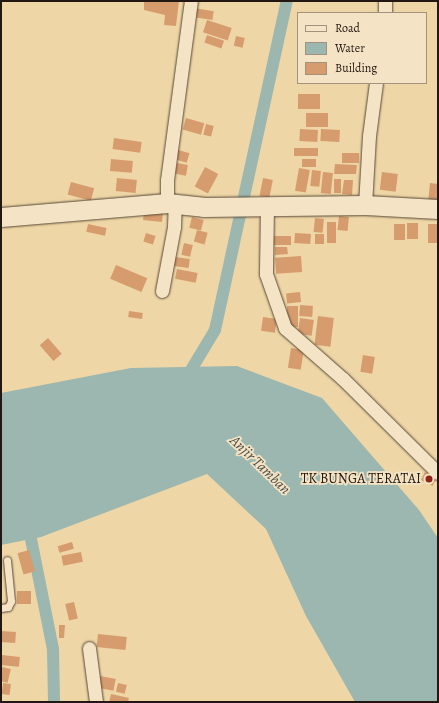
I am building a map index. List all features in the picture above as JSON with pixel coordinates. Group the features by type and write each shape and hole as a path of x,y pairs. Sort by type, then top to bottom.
{"street":[{"path":"162,291 174,227 167,180 191,1"},
{"path":"385,1 385,12"},
{"path":"365,205 369,136 376,84"},
{"path":"1,218 171,204 203,207 365,205 438,209"},
{"path":"263,207 266,274 285,328 343,379 438,473"},
{"path":"89,648 96,702"}],"lane":[{"path":"1,608 8,607 11,601 7,560"}],"water":[{"name":"Anjir Tamban","path":"237,366 322,398 419,510 438,538 438,702 355,702 306,616 266,529 207,474 41,537 1,545 1,393 131,368"}],"building":[{"path":"144,1 179,1 176,26 164,25 165,15 144,10"},
{"path":"194,8 214,11 212,20 193,17"},
{"path":"207,20 232,28 228,40 203,32"},
{"path":"207,35 224,41 221,48 204,43"},
{"path":"236,36 245,38 243,48 234,46"},
{"path":"298,94 320,94 320,109 298,109"},
{"path":"306,113 328,113 328,127 306,127"},
{"path":"186,118 204,123 201,135 183,130"},
{"path":"206,124 214,126 211,137 203,135"},
{"path":"300,129 318,130 317,142 299,141"},
{"path":"321,129 340,130 339,142 320,141"},
{"path":"114,138 142,142 140,153 112,149"},
{"path":"294,148 318,148 318,156 294,156"},
{"path":"175,149 189,153 187,163 172,159"},
{"path":"342,153 359,153 359,163 342,163"},
{"path":"111,159 133,161 132,173 110,171"},
{"path":"302,159 316,159 316,167 302,167"},
{"path":"177,163 188,165 186,176 175,174"},
{"path":"335,164 357,165 356,174 334,174"},
{"path":"205,167 218,174 208,193 195,186"},
{"path":"299,168 310,170 306,193 295,191"},
{"path":"312,170 321,171 319,187 310,186"},
{"path":"323,172 333,173 331,194 321,193"},
{"path":"382,172 398,174 396,192 380,190"},
{"path":"117,178 137,180 136,193 116,191"},
{"path":"263,178 273,180 269,198 260,196"},
{"path":"334,179 341,179 341,193 334,193"},
{"path":"344,180 353,180 352,195 342,194"},
{"path":"71,182 94,188 91,201 68,195"},
{"path":"430,183 438,184 438,204 428,203"},
{"path":"144,211 163,213 162,222 143,220"},
{"path":"339,216 349,217 347,231 338,230"},
{"path":"192,217 204,220 201,231 189,228"},
{"path":"315,218 324,219 322,233 314,232"},
{"path":"327,222 336,222 336,243 327,243"},
{"path":"407,223 418,223 418,239 407,239"},
{"path":"88,224 107,228 105,236 86,232"},
{"path":"394,224 405,224 405,240 394,240"},
{"path":"428,224 437,224 437,243 428,243"},
{"path":"197,230 208,233 205,244 194,242"},
{"path":"146,233 156,236 153,245 143,242"},
{"path":"295,233 311,234 310,244 294,243"},
{"path":"315,234 324,234 324,244 315,244"},
{"path":"270,236 291,236 291,245 270,245"},
{"path":"184,243 193,245 190,257 181,255"},
{"path":"275,247 287,247 288,254 275,255"},
{"path":"301,256 302,272 276,274 275,258"},
{"path":"175,257 190,259 189,268 174,266"},
{"path":"116,265 147,278 141,292 110,279"},
{"path":"177,269 198,273 196,283 175,279"},
{"path":"300,292 301,302 287,303 286,293"},
{"path":"300,305 313,306 312,317 299,316"},
{"path":"287,306 298,306 298,327 287,327"},
{"path":"129,311 143,313 142,319 128,317"},
{"path":"318,316 334,318 330,347 314,345"},
{"path":"263,317 277,319 275,333 261,331"},
{"path":"300,318 314,320 312,336 298,334"},
{"path":"48,338 62,354 53,361 40,345"},
{"path":"291,348 304,350 301,370 288,368"},
{"path":"363,355 375,357 372,374 360,372"},
{"name":"TK BUNGA TERATAI","path":"425,472 437,478 432,486 421,480"},
{"path":"72,542 74,549 60,553 58,546"},
{"path":"29,550 35,571 24,574 17,553"},
{"path":"81,552 83,562 63,566 61,556"},
{"path":"17,591 31,591 31,604 17,604"},
{"path":"74,602 78,619 69,621 65,604"},
{"path":"59,625 65,625 64,638 59,638"},
{"path":"1,631 16,632 15,643 1,642"},
{"path":"98,634 127,637 125,650 97,647"},
{"path":"2,655 20,657 19,667 1,665"},
{"path":"2,667 11,669 8,683 1,681"},
{"path":"100,676 116,679 113,691 98,688"},
{"path":"3,683 11,684 10,695 2,694"},
{"path":"118,683 127,685 125,694 116,692"},
{"path":"111,694 129,698 128,702 109,702"}],"waterway":[{"path":"185,380 215,330 287,1"},
{"path":"28,524 53,649 54,702"}],"place":[{"name":"TK BUNGA TERATAI","path":"429,479"}]}
